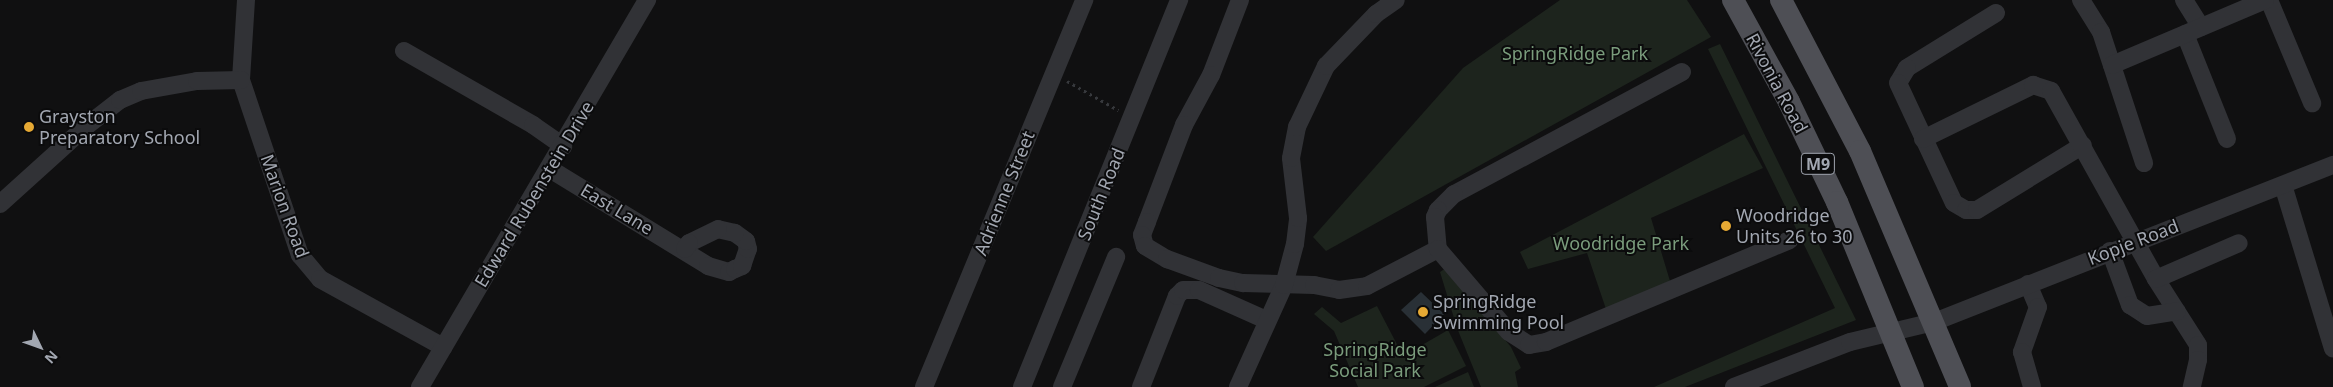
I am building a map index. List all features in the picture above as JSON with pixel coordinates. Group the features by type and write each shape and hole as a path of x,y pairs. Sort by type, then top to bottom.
{"main road":[{"name":"Rivonia Road","path":"1733,0 1789,102 1829,186 1913,387"},
{"name":"M9","path":"1781,0 1860,151 1960,387"}],"street":[{"path":"0,204 84,128 120,100 141,91 197,81 241,80 246,0"},
{"name":"Edward Rubenstein Drive","path":"420,387 550,169 647,0"},
{"name":"Adrienne Street","path":"924,387 1084,0"},
{"name":"South Road","path":"1022,387 1178,0"},
{"path":"1240,0 1211,75 1184,126 1147,222 1143,242 1150,251 1219,278 1284,285 1354,289 1438,249"},
{"path":"1238,387 1266,320 1284,285 1297,229 1291,158 1297,127 1326,66 1362,27 1396,0"},
{"path":"2081,0 2101,32 2144,163"},
{"path":"2184,0 2227,138"},
{"path":"2112,65 2265,0"},
{"path":"2269,0 2312,103"},
{"path":"1996,13 1907,68 1900,75 1898,83 1954,203 1972,211 2083,144"},
{"path":"404,51 533,126 563,146"},
{"path":"1682,72 1454,194 1438,210 1435,217 1438,249 1509,332 1529,345 1546,342 1790,240"},
{"name":"Marion Road","path":"241,80 300,255 310,270 338,290 443,347"},
{"path":"1923,139 2033,85 2051,91 2083,144 2156,279 2198,345 2198,360 2192,387"},
{"name":"Kopje Road","path":"1734,387 1834,347 1934,322 2135,240 2333,165"},
{"name":"East Lane","path":"550,169 685,249"},
{"path":"2283,185 2333,348"},
{"path":"2156,279 2239,243"},
{"path":"2110,251 2130,305 2147,316 2177,311"},
{"path":"1062,387 1116,257"},
{"path":"2028,284 2038,307 2022,352 2032,387"},
{"path":"1141,387 1177,296 1183,290 1199,290 1266,320"}],"path":[{"path":"1053,74 1132,118"}],"green space":[{"name":"SpringRidge Park","path":"1560,0 1687,0 1711,37 1326,251 1313,237 1463,68"},
{"path":"1720,44 1856,320 1685,387 1654,387 1835,308 1708,49"},
{"name":"Woodridge Park","path":"1744,134 1763,168 1651,218 1670,281 1606,309 1587,253 1528,269 1520,252"},
{"path":"1446,268 1511,347 1521,368 1515,372 1518,387 1481,387 1457,328 1440,272"},
{"name":"SpringRidge Social Park","path":"1377,306 1403,356 1448,330 1466,366 1424,387 1358,387 1334,331 1314,314 1322,307 1341,323"},
{"path":"1468,372 1474,387 1435,387"}],"shaded area":[{"name":"SpringRidge Swimming Pool","path":"1421,292 1444,314 1425,334 1401,310"}],"place":[{"name":"Grayston Preparatory School","path":"29,127"},
{"name":"Woodridge Units 26 to 30","path":"1726,226"},
{"name":"SpringRidge Swimming Pool","path":"1423,312"}]}
